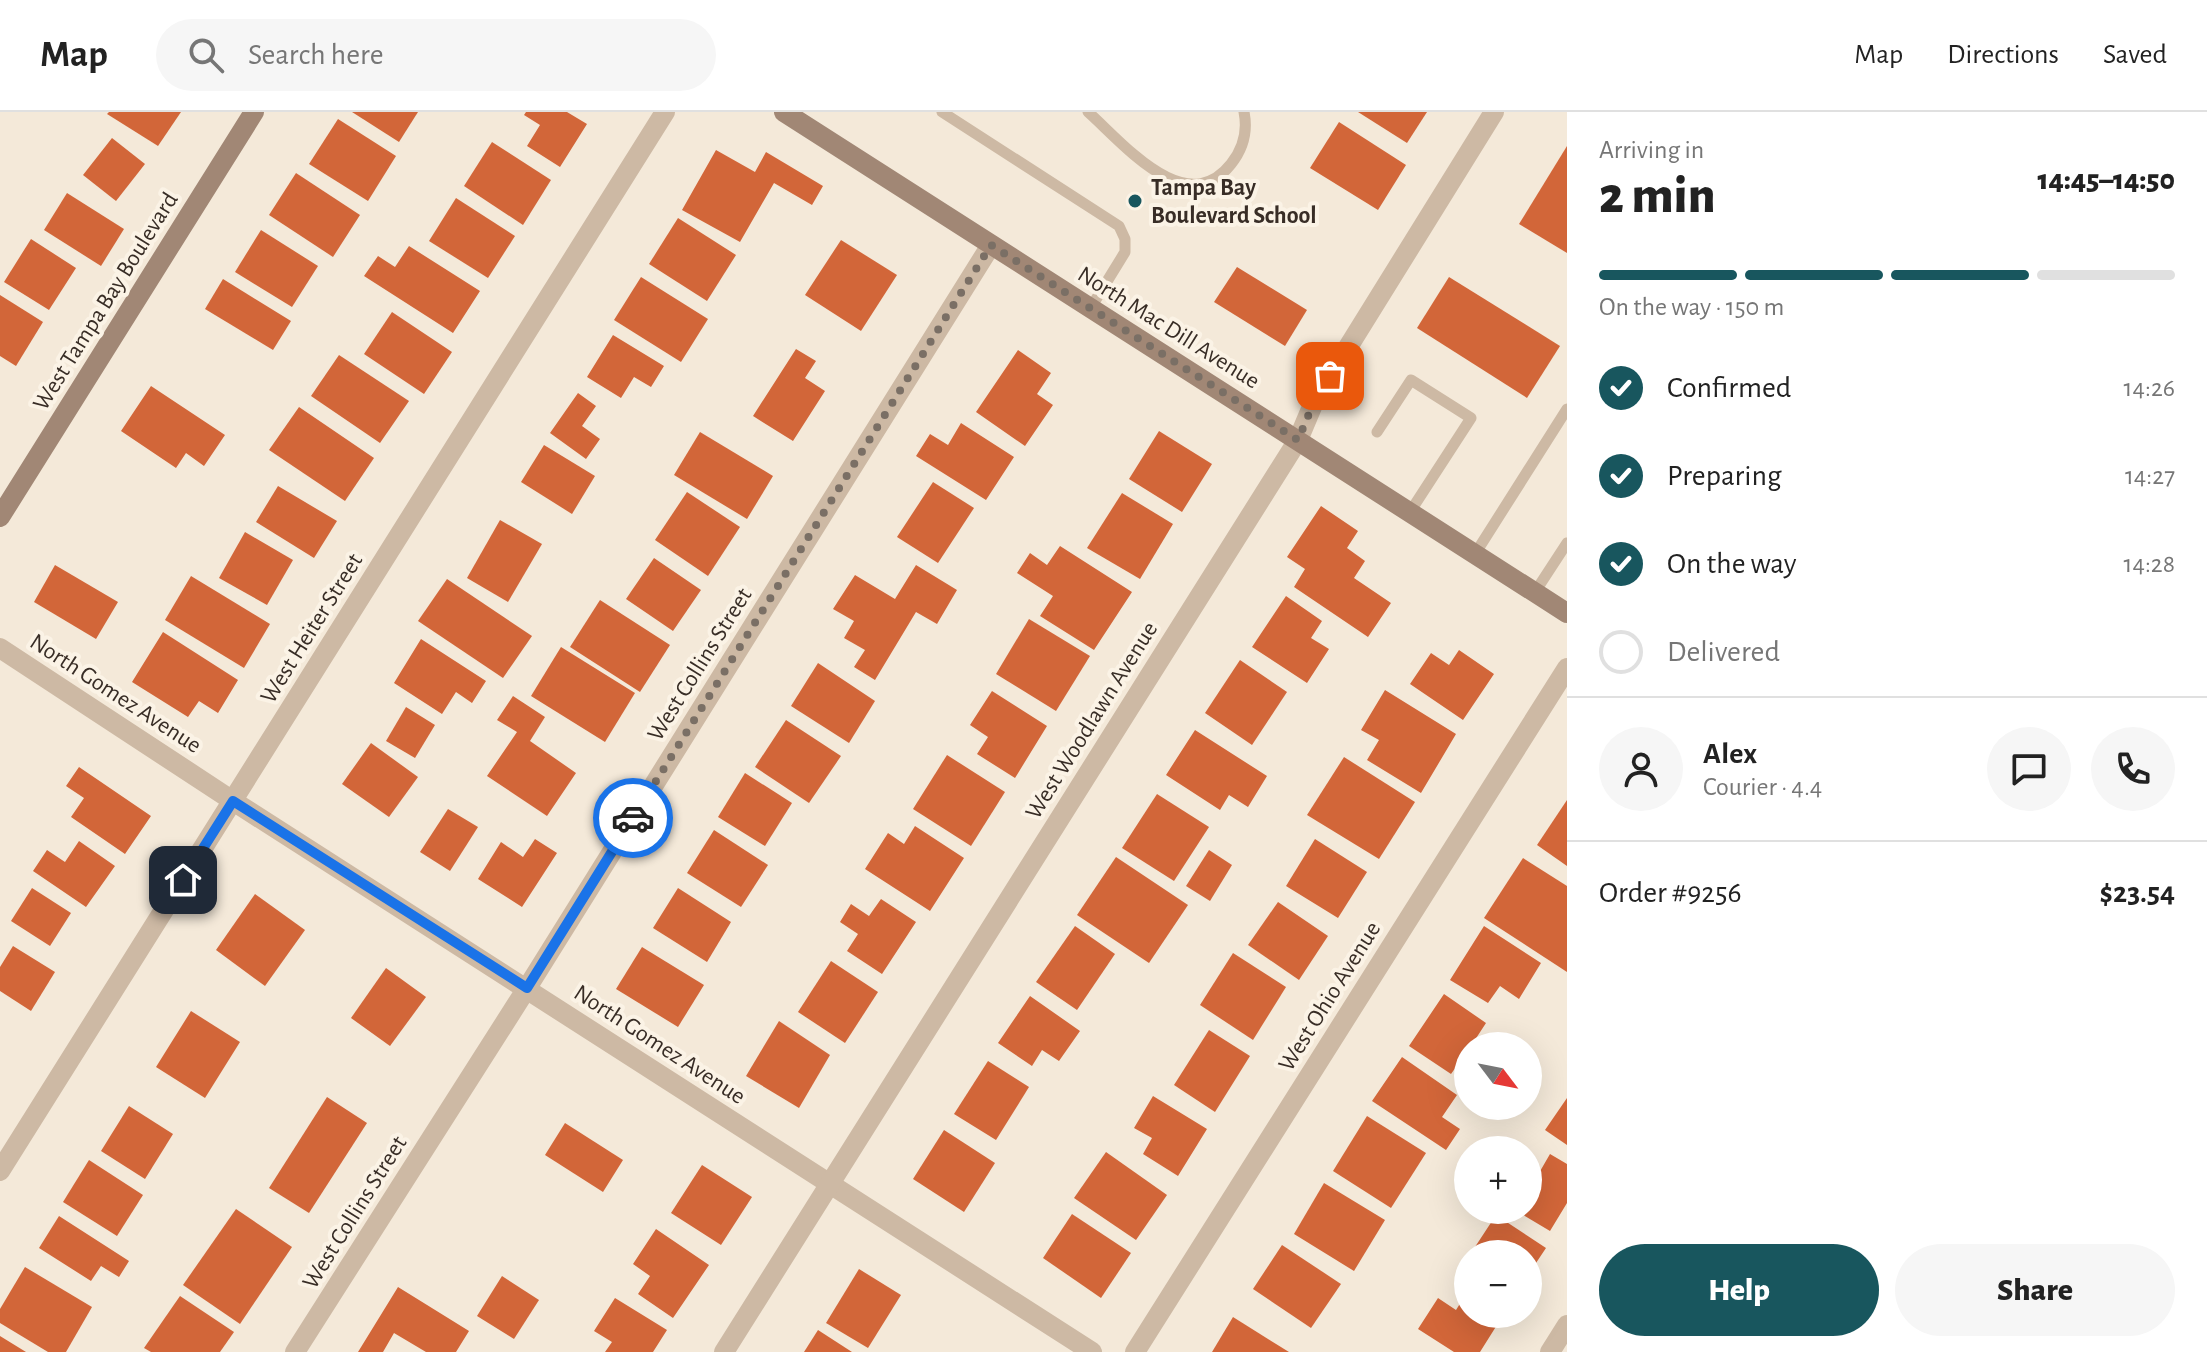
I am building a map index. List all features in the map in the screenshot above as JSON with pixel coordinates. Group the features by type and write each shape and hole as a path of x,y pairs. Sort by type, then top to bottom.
{"street":[{"name":"West Tampa Bay Boulevard","path":"0,517 254,112"},
{"name":"West Heiter Street","path":"0,1171 665,112"},
{"name":"North Mac Dill Avenue","path":"784,112 1567,613"},
{"name":"West Woodlawn Avenue","path":"724,1352 1298,440 1314,402 1494,112"},
{"name":"West Collins Street","path":"295,1352 527,988 991,245"},
{"name":"North Gomez Avenue","path":"0,648 1092,1352"},
{"name":"West Ohio Avenue","path":"1135,1352 1567,668"},
{"path":"1550,1352 1567,1325"}],"lane":[{"path":"942,112 1119,226 1125,239 1125,252 1090,309"},
{"path":"1088,112 1168,180 1192,185 1216,180 1231,164 1243,144 1244,112"},
{"path":"1377,432 1411,380 1471,418 1410,512"},
{"path":"1475,554 1567,409"},
{"path":"1535,592 1567,543"}],"building":[{"path":"181,112 158,146 107,114"},
{"path":"352,112 418,112 399,142"},
{"path":"526,112 567,112 587,124 560,167 527,146 540,125 524,115"},
{"path":"1358,112 1427,112 1407,143"},
{"path":"338,119 396,156 368,201 309,164"},
{"path":"1339,122 1406,165 1378,210 1310,168"},
{"path":"112,138 145,164 116,201 83,175"},
{"path":"492,142 551,180 523,225 464,186"},
{"path":"1567,146 1567,253 1519,224"},
{"path":"716,150 755,172 766,152 823,186 812,205 774,183 740,242 682,210"},
{"path":"296,173 360,215 333,257 269,215"},
{"path":"67,193 124,229 101,266 44,230"},
{"path":"456,198 515,236 488,278 429,241"},
{"path":"678,218 736,255 707,301 649,264"},
{"path":"261,230 318,266 292,307 235,272"},
{"path":"31,239 76,268 49,310 4,282"},
{"path":"841,240 897,275 861,331 805,295"},
{"path":"409,246 480,291 453,333 364,276 378,256 395,267"},
{"path":"1237,267 1307,310 1285,346 1214,302"},
{"path":"641,277 708,319 681,362 614,320"},
{"path":"1449,277 1560,346 1527,398 1417,328"},
{"path":"223,279 291,321 273,350 205,309"},
{"path":"0,295 43,322 16,366 0,356"},
{"path":"392,312 452,352 424,394 364,354"},
{"path":"613,335 664,366 651,387 634,377 621,398 587,377"},
{"path":"796,349 816,361 805,378 825,391 793,441 753,416"},
{"path":"1018,350 1051,373 1037,394 1053,405 1025,446 976,412"},
{"path":"339,355 409,401 380,443 311,396"},
{"path":"151,386 225,435 204,466 186,453 176,468 121,431"},
{"path":"578,393 596,406 582,426 600,439 586,459 550,433"},
{"path":"299,407 374,458 345,501 269,450"},
{"path":"961,423 1014,457 986,500 916,456 930,434 948,445"},
{"path":"1159,431 1212,464 1182,512 1129,479"},
{"path":"700,432 773,476 747,519 674,475"},
{"path":"544,445 595,476 572,514 521,482"},
{"path":"933,482 974,508 938,563 897,537"},
{"path":"278,486 337,521 314,558 256,522"},
{"path":"687,492 740,527 708,576 655,540"},
{"path":"1122,493 1173,524 1140,579 1087,548"},
{"path":"1321,506 1358,531 1347,548 1365,561 1354,578 1391,603 1368,637 1294,587 1305,569 1287,557"},
{"path":"500,520 542,544 508,602 467,578"},
{"path":"245,532 293,560 267,605 219,578"},
{"path":"1060,546 1132,592 1094,650 1040,616 1053,596 1017,573 1030,553 1047,565"},
{"path":"654,558 701,590 673,631 626,599"},
{"path":"55,565 118,602 96,639 34,602"},
{"path":"916,565 957,590 937,624 916,612 875,680 854,667 865,650 844,638 854,621 833,609 855,575 895,599"},
{"path":"191,576 270,624 244,668 165,620"},
{"path":"447,579 532,636 503,678 418,621"},
{"path":"1286,596 1322,621 1311,638 1329,649 1307,683 1252,647"},
{"path":"600,600 670,645 640,692 570,647"},
{"path":"1029,619 1090,656 1056,711 996,674"},
{"path":"163,632 238,680 218,713 199,701 188,717 132,682"},
{"path":"421,639 486,681 472,703 456,692 442,714 394,683"},
{"path":"561,647 635,693 605,742 531,696"},
{"path":"1459,650 1494,674 1463,720 1410,684 1431,653 1449,665"},
{"path":"1240,660 1287,692 1252,745 1205,713"},
{"path":"818,663 875,701 849,743 791,706"},
{"path":"1385,690 1456,734 1421,793 1367,760 1379,740 1361,730"},
{"path":"992,691 1047,726 1015,778 977,754 988,737 970,725"},
{"path":"513,696 545,717 530,741 576,773 547,816 487,776 517,732 497,720"},
{"path":"406,707 435,725 415,758 386,741"},
{"path":"786,720 841,756 809,803 755,767"},
{"path":"1195,730 1267,776 1248,807 1229,795 1220,810 1166,775"},
{"path":"371,743 418,777 389,817 342,784"},
{"path":"947,755 1005,792 971,846 913,809"},
{"path":"1344,757 1415,802 1379,859 1307,815"},
{"path":"79,767 151,816 125,854 71,817 84,798 66,786"},
{"path":"745,773 792,803 765,846 718,817"},
{"path":"1157,794 1209,827 1174,881 1122,848"},
{"path":"1567,800 1567,866 1537,845"},
{"path":"448,809 478,827 450,871 420,852"},
{"path":"915,826 964,858 930,911 865,869 888,833 904,844"},
{"path":"714,830 768,865 741,907 687,873"},
{"path":"535,839 557,853 522,907 478,879 501,842 523,857"},
{"path":"1315,839 1367,872 1338,918 1286,886"},
{"path":"79,841 115,866 86,907 33,871 47,850 65,862"},
{"path":"1209,850 1232,865 1210,901 1186,886"},
{"path":"1116,857 1188,905 1149,963 1077,915"},
{"path":"1523,858 1567,886 1567,972 1484,918"},
{"path":"32,888 71,913 50,946 11,921"},
{"path":"678,888 731,922 707,962 653,928"},
{"path":"255,894 305,930 265,986 216,950"},
{"path":"881,899 916,922 882,974 847,951 858,934 840,922 851,904 869,916"},
{"path":"1278,902 1328,936 1299,980 1248,945"},
{"path":"1075,926 1115,954 1077,1010 1036,982"},
{"path":"1484,926 1541,963 1519,999 1500,986 1488,1003 1450,980"},
{"path":"13,946 55,972 31,1011 0,991 0,967"},
{"path":"642,947 704,985 678,1027 616,989"},
{"path":"1233,953 1286,987 1253,1040 1200,1005"},
{"path":"831,961 878,992 845,1043 798,1012"},
{"path":"386,968 426,997 390,1046 351,1018"},
{"path":"1444,994 1486,1023 1480,1032 1454,1032 1454,1070 1451,1074 1409,1046"},
{"path":"1030,996 1080,1031 1059,1061 1042,1050 1032,1066 998,1043"},
{"path":"191,1011 240,1042 205,1098 156,1067"},
{"path":"779,1021 830,1055 799,1108 746,1076"},
{"path":"1209,1030 1250,1056 1215,1112 1174,1085"},
{"path":"1402,1057 1454,1093 1454,1099 1442,1117 1460,1129 1446,1150 1372,1101"},
{"path":"988,1061 1029,1087 996,1140 954,1114"},
{"path":"1153,1096 1207,1129 1178,1176 1143,1154 1152,1138 1134,1128"},
{"path":"327,1097 367,1123 309,1213 269,1188"},
{"path":"1567,1098 1567,1145 1545,1130"},
{"path":"129,1106 173,1134 145,1179 101,1151"},
{"path":"1367,1116 1426,1153 1391,1208 1333,1171"},
{"path":"565,1123 623,1160 603,1192 545,1155"},
{"path":"944,1130 995,1163 964,1212 913,1179"},
{"path":"1106,1152 1167,1195 1136,1240 1074,1198"},
{"path":"1550,1154 1567,1164 1567,1203 1550,1231 1538,1224 1542,1224 1542,1168"},
{"path":"89,1160 143,1195 117,1236 63,1202"},
{"path":"702,1165 752,1197 721,1245 671,1213"},
{"path":"1324,1183 1385,1220 1354,1271 1294,1234"},
{"path":"236,1209 292,1247 240,1324 183,1285"},
{"path":"1072,1214 1131,1253 1101,1298 1043,1258"},
{"path":"59,1216 129,1261 119,1277 101,1266 91,1281 39,1248"},
{"path":"1490,1224 1510,1224 1534,1240 1480,1240"},
{"path":"656,1229 709,1265 673,1318 638,1294 650,1276 633,1264"},
{"path":"1282,1245 1341,1284 1311,1328 1253,1289"},
{"path":"25,1267 92,1307 66,1352 48,1352 0,1323 0,1309"},
{"path":"859,1269 901,1295 868,1348 826,1323"},
{"path":"502,1276 539,1300 514,1339 477,1316"},
{"path":"398,1287 469,1331 456,1352 426,1352 394,1333 383,1352 358,1352"},
{"path":"180,1296 234,1332 220,1352 151,1352 144,1348"},
{"path":"615,1298 667,1330 653,1352 605,1352 612,1342 594,1331"},
{"path":"1438,1298 1454,1309 1454,1328 1495,1328 1480,1352 1454,1352 1418,1329"},
{"path":"1233,1317 1289,1352 1212,1352"},
{"path":"818,1330 852,1352 804,1352"},
{"path":"0,1336 26,1352 0,1352"}],"way so far":[{"path":"633,818 991,245 1298,440 1314,402 1330,376"}],"place":[{"name":"Tampa Bay Boulevard School","path":"1135,201"}],"route":[{"path":"183,880 233,801 527,988 633,818"}]}
